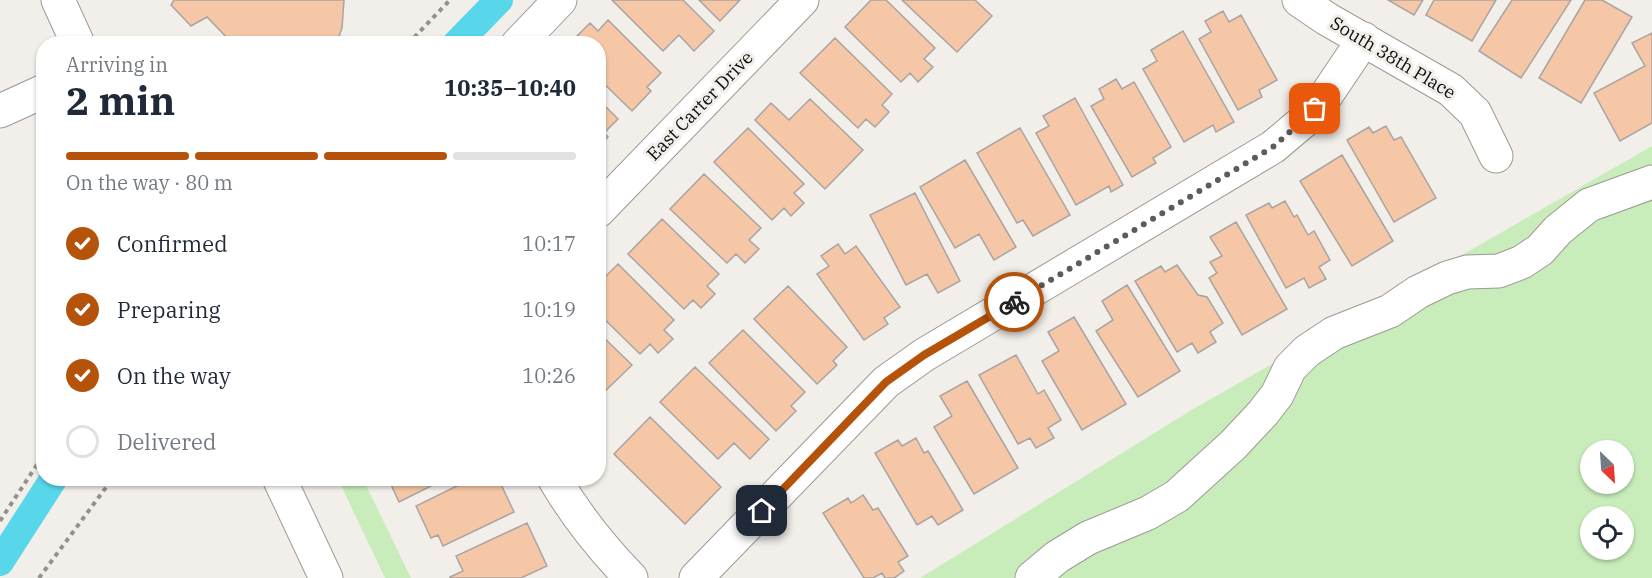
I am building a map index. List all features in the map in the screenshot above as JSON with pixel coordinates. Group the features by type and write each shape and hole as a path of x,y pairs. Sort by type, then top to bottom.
{"street":[{"path":"58,0 74,36"},
{"path":"526,36 560,0"},
{"name":"East Carter Drive","path":"606,203 802,0"},
{"name":"South 38th Place","path":"1299,0 1327,19 1451,90 1475,112 1496,156"},
{"path":"696,578 886,382 924,355 1273,147 1305,120 1325,97 1364,39"},
{"path":"0,111 36,95"},
{"path":"1032,578 1057,557 1088,538 1148,513 1177,496 1233,445 1263,413 1276,395 1290,368 1307,351 1334,333 1390,311 1418,292 1448,278 1467,272 1499,271 1522,262 1540,250 1558,230 1589,205 1652,182"},
{"path":"283,486 326,578"},
{"path":"559,486 571,508 590,533 631,578"}],"path":[{"path":"416,36 450,0"},
{"path":"0,521 36,466"},
{"path":"39,578 107,486"}],"green space":[{"path":"1652,146 1652,578 920,578 1190,411"},
{"path":"341,486 366,486 411,578 385,578"}],"building":[{"path":"174,0 344,0 342,28 339,36 225,36 207,17 191,26 171,5"},
{"path":"612,0 683,0 714,31 694,51 679,35 663,51"},
{"path":"699,0 740,0 720,21"},
{"path":"871,0 886,0 935,48 924,59 933,67 918,82 910,73 901,82 845,27"},
{"path":"902,0 975,0 992,16 957,52"},
{"path":"1388,0 1423,0 1414,15"},
{"path":"1434,0 1496,0 1472,41 1426,15"},
{"path":"1512,0 1571,0 1521,78 1479,51"},
{"path":"1585,0 1602,0 1632,17 1581,103 1539,78"},
{"path":"1223,11 1229,22 1241,15 1277,80 1259,90 1262,97 1238,110 1199,39 1211,32 1205,21"},
{"path":"608,20 661,73 647,87 651,91 632,111 606,86 606,36 577,36 590,23 598,31"},
{"path":"1183,31 1234,122 1216,132 1213,125 1184,142 1143,69 1157,61 1151,50"},
{"path":"1652,33 1652,123 1620,141 1594,93 1645,66 1632,43"},
{"path":"835,38 892,94 882,105 889,112 875,127 866,119 858,128 800,73"},
{"path":"1116,79 1122,89 1134,82 1171,147 1153,158 1156,163 1132,177 1091,106 1104,99 1099,89"},
{"path":"1075,98 1123,185 1111,192 1109,186 1076,205 1036,133 1049,126 1043,116"},
{"path":"810,99 863,150 825,189 755,120 771,103 789,120"},
{"path":"606,107 618,119 606,131"},
{"path":"1386,126 1394,140 1401,137 1436,198 1394,222 1347,140 1369,127 1373,133"},
{"path":"748,128 804,184 794,193 804,203 791,216 784,208 772,220 714,162"},
{"path":"1020,128 1070,215 1033,236 1023,220 1017,223 977,153"},
{"path":"1342,155 1393,241 1352,266 1300,181"},
{"path":"965,160 1016,247 994,260 979,234 955,248 920,187"},
{"path":"704,174 761,228 749,240 759,249 745,263 736,254 727,263 670,209"},
{"path":"915,193 960,281 938,293 927,274 906,285 870,215"},
{"path":"1285,201 1294,217 1297,215 1308,235 1314,231 1330,260 1319,267 1326,279 1309,288 1304,278 1286,288 1246,215 1269,203 1272,208"},
{"path":"662,219 719,274 707,286 715,294 701,308 693,300 684,309 628,254"},
{"path":"1236,222 1287,309 1242,335 1209,278 1217,273 1210,262 1222,256 1210,237"},
{"path":"838,244 845,254 856,246 900,307 884,318 888,324 864,340 817,274 829,266 821,256"},
{"path":"618,264 674,320 664,330 673,339 658,353 650,344 640,354 606,321 606,276"},
{"path":"1177,265 1198,295 1207,297 1223,323 1210,332 1216,342 1198,353 1192,343 1177,352 1135,281 1161,266 1165,272"},
{"path":"1127,285 1180,371 1138,397 1096,331 1113,320 1102,301"},
{"path":"788,286 847,347 833,361 837,365 817,384 754,319"},
{"path":"1074,317 1126,404 1082,430 1042,361 1059,351 1048,332"},
{"path":"743,330 805,392 791,406 796,411 776,431 709,363"},
{"path":"606,340 632,365 606,390"},
{"path":"1016,355 1038,394 1044,390 1061,420 1048,428 1054,438 1036,448 1030,438 1018,444 979,375"},
{"path":"695,367 769,439 750,459 734,443 718,459 660,402"},
{"path":"967,381 1018,468 974,494 934,427 952,416 940,396"},
{"path":"650,417 721,487 685,524 614,454"},
{"path":"916,438 924,453 928,451 963,510 938,525 932,516 917,525 875,453 898,440 902,446"},
{"path":"392,486 431,486 399,502"},
{"path":"457,486 502,486 514,512 443,546 438,535 431,538 416,506"},
{"path":"863,495 873,510 878,508 908,556 898,562 904,571 894,578 885,578 882,573 873,578 864,578 823,513 848,498 851,503"},
{"path":"527,523 547,566 521,578 450,578 463,571 456,556"}],"waterway":[{"path":"464,36 499,0"},
{"path":"0,562 49,486"}],"way so far":[{"path":"1014,302 1239,169 1273,147 1315,109"}],"route":[{"path":"762,511 886,382 924,355 1014,302"}]}
